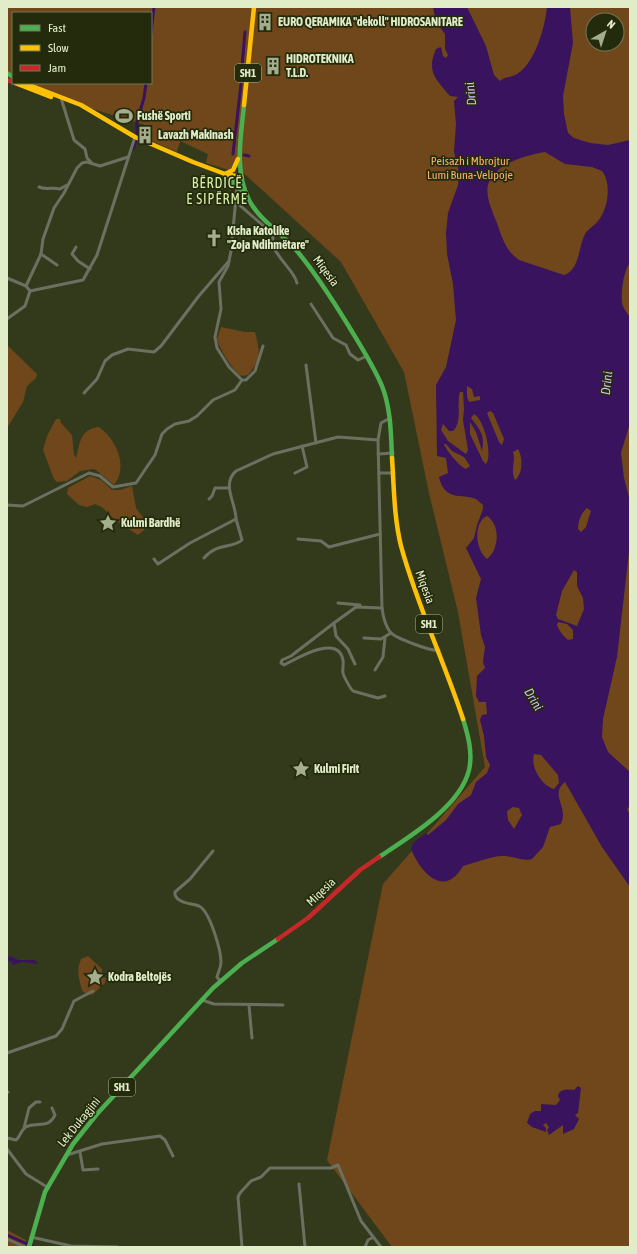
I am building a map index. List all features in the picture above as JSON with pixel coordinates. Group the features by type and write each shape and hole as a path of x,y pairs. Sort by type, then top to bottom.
{"main road":[{"name":"SH1","path":"247,195 241,178 239,156 254,7"},
{"path":"18,84 44,96 59,97"},
{"path":"26,84 87,109 138,138 199,165 225,175 241,178"},
{"path":"225,175 235,168 239,156"},
{"path":"225,175 247,195"},
{"name":"Miqesia","path":"247,195 253,208 275,233 300,253 318,276 367,356 382,386 390,418 396,515 401,545 413,584 452,685 469,740 470,766 462,787 453,799 418,831 354,875 301,924 249,958"},
{"name":"Lek Dukagjini","path":"30,1238 47,1187 66,1155 97,1114 220,981 249,958"},
{"name":"SH1","path":"29,1247 30,1238"}],"street":[{"path":"59,97 74,140 81,144 85,149 87,158 94,164"},
{"path":"30,291 80,282 90,269 97,255 128,157 138,138"},
{"path":"26,286 41,254 43,238 54,208 82,163 100,166 128,157"},
{"path":"39,187 46,189 63,189 71,180"},
{"path":"237,185 234,236 228,266 219,282 221,309 215,337 217,348 229,367 242,380"},
{"path":"236,202 275,233 273,241 278,254 288,269 295,276 297,283"},
{"path":"76,247 72,254 78,261 90,269"},
{"path":"41,254 57,265"},
{"path":"84,393 97,379 105,361 112,355 128,349 154,352 161,346 198,297 229,261"},
{"path":"7,278 26,286 30,291"},
{"path":"7,319 25,306 30,291"},
{"path":"311,304 333,338 346,345 353,358 358,360 367,356"},
{"path":"7,505 23,506 89,473 100,476 113,487 136,483 155,455 162,434 167,428 174,424 190,421 213,400 235,390 242,380 246,380 256,371 264,346"},
{"path":"306,365 316,443"},
{"path":"390,418 381,423 378,440 382,608 384,619 391,633 422,647 436,651 439,650"},
{"path":"204,558 209,552 219,547 240,541 242,536 228,488 232,475 236,471 273,454 341,437 378,440"},
{"path":"295,473 307,467 302,446"},
{"path":"378,454 393,454"},
{"path":"379,473 394,473"},
{"path":"209,499 215,488 228,488"},
{"path":"154,559 158,564 190,543 236,519"},
{"path":"298,539 322,541 329,547 380,534"},
{"path":"338,603 382,608"},
{"path":"364,606 354,608 291,656 282,660 282,664 313,650 322,648 333,649 341,655 343,662 343,673 353,691 378,698 385,696"},
{"path":"334,623 336,636 348,649 355,664"},
{"path":"364,638 385,638 391,633"},
{"path":"375,670 384,654 385,638"},
{"path":"213,851 190,879 175,892 175,895 180,901 198,906 205,911 217,940 221,961 217,977 220,981"},
{"path":"7,1053 56,1036 62,1029 74,1001 93,991"},
{"path":"202,1000 214,1004 283,1005"},
{"path":"249,1005 252,1038"},
{"path":"7,1138 16,1140 24,1128 29,1108 36,1102 40,1102"},
{"path":"24,1128 28,1125 44,1125 49,1122 55,1115 52,1108"},
{"path":"66,1155 80,1152 102,1144 160,1136 165,1140 173,1156"},
{"path":"7,1149 26,1174 47,1187"},
{"path":"80,1152 83,1170 98,1169"},
{"path":"242,1247 238,1198 240,1193 253,1179 261,1177 268,1169 274,1167 287,1169 331,1168 338,1165 358,1215 372,1238 381,1247"},
{"path":"299,1184 305,1247"},
{"path":"30,1238 71,1246 118,1247"},
{"path":"365,1247 368,1240 372,1238"},
{"path":"7,1239 25,1247"}],"green space":[{"name":"Peisazh i Mbrojtur Lumi Buna-Velipoje","path":"7,7 630,7 630,1247 392,1247 327,1160 383,884 485,767 458,612 429,493 404,372 341,262 238,168 233,165 229,170 206,163 208,154 180,141 177,152 147,139 149,127 145,125 80,105 28,84 152,84 152,12 12,12 12,78 7,76"},
{"path":"221,327 245,332 255,332 259,354 256,364 248,375 242,376 239,374 224,354 217,339"},
{"path":"7,345 37,374 36,378 27,386 23,402 7,428"},
{"path":"56,419 60,419 61,423 72,435 74,455 76,458 80,442 84,434 93,428 99,427 105,432 115,446 120,462 118,478 114,485 93,469 80,471 67,481 57,482 54,479 43,450 47,436"},
{"path":"90,476 101,480 112,490 120,490 132,486 136,508 147,523 144,530 138,535 116,521 102,507 95,504 87,507 79,505 67,494 68,488"},
{"path":"88,956 102,969 102,977 106,978 105,983 92,995 83,992 79,976 79,963 81,959"},
{"path":"7,1230 26,1240 25,1247 7,1247"}],"water":[{"name":"Drini","path":"433,7 467,7 486,46 494,75 500,81 504,78 517,74 529,62 538,44 547,7 570,7 573,43 563,96 564,114 568,133 574,138 590,143 608,145 630,140 630,263 624,277 622,303 630,317 630,423 621,453 624,478 630,501 630,543 617,657 603,719 602,737 608,752 630,772 630,806 627,809 630,815 630,887 602,847 565,782 559,790 559,798 563,811 561,824 550,827 543,847 532,859 525,860 504,856 490,858 463,866 456,875 449,880 441,881 434,879 427,874 415,858 411,849 413,843 426,833 428,835 446,820 458,804 471,795 476,782 487,773 490,765 486,757 484,736 480,720 482,715 487,714 486,702 479,702 476,696 477,676 485,668 483,662 485,647 481,635 476,598 481,579 466,548 474,538 483,505 476,499 454,495 445,490 439,477 448,473 446,458 437,456 436,385 446,367 456,320 453,284 447,254 446,233 448,213 458,185 459,177 454,152 456,124 454,101 458,97 450,96 437,80 432,69 433,57 436,49 441,47 443,56 446,58 448,55 445,49 445,34 436,22","holes":["545,152 565,164 592,167 602,171 605,176 608,196 604,210 598,221 585,234 578,258 573,268 564,275 519,260 511,253 501,234 488,199 487,189 491,178 496,171 520,158","467,386 472,389 474,397 480,396 480,400 469,402 467,397","460,392 463,392 463,420 468,450 466,454 448,441 441,430 443,424 449,431 453,431 459,417 459,397","490,411 493,413 504,439 502,445 499,442 487,413","474,414 478,417 481,423 488,446 488,459 486,464 483,461 470,434 470,422 476,432 482,451 483,441 480,430 471,418","444,444 446,444 452,451 464,457 470,466 466,469 464,468 450,454","518,449 521,456 521,470 520,474 515,480 513,473 513,452","587,508 591,511 586,527 581,532 578,529 579,520","487,516 495,525 497,538 496,544 494,550 487,559 483,555 478,543 478,530 482,519","574,570 577,572 577,586 583,598 584,609 577,626 558,619 556,615 562,591","558,622 567,624 573,630 573,639 568,640 557,625","534,754 541,755 558,775 559,783 554,789 550,787 541,780 535,770 533,759","513,807 519,808 522,815 514,829 508,820 507,811"]},
{"path":"10,956 18,960 35,960 38,964 22,962 13,965 11,961 7,962 7,957"},
{"path":"578,1086 581,1088 578,1113 575,1115 579,1119 574,1129 563,1134 563,1125 549,1135 547,1130 549,1127 546,1123 543,1125 546,1128 546,1132 532,1127 527,1123 530,1114 535,1111 541,1111 541,1104 556,1105 560,1100 558,1096 560,1092 574,1090"}],"waterway":[{"path":"152,24 154,7"},
{"path":"241,78 245,32"},
{"path":"133,149 137,137 137,121 144,98 146,84"},
{"path":"233,154 241,84"},
{"path":"244,155 249,156"},
{"path":"7,1235 34,1247"}],"traffic: fast":[{"path":"7,73 12,76"},
{"path":"244,105 240,141 240,165 244,189 249,200 259,214 297,251 311,269 336,306 370,363 385,395 390,422 392,458"},
{"path":"225,177 245,193"},
{"path":"226,177 235,180 242,179"},
{"path":"379,857 432,820 444,809 464,784 469,770 470,751 463,719"},
{"path":"29,1247 45,1192 73,1144 97,1114 213,988 242,963 278,939"}],"traffic: slow":[{"path":"244,105 254,7"},
{"path":"18,84 51,97"},
{"path":"27,84 81,105 135,137 193,162 225,174 241,177"},
{"path":"225,174 233,170 238,159"},
{"path":"392,458 396,513 401,546 407,568 463,719"}],"traffic: jam":[{"path":"7,80 12,82"},
{"path":"278,939 308,918 360,870 379,857"}],"place":[{"name":"EURO QERAMIKA \"dekoll\" HIDROSANITARE","path":"265,22"},
{"name":"HIDROTEKNIKA T.L.D.","path":"273,66"},
{"name":"Fushë Sporti","path":"124,116"},
{"name":"Lavazh Makinash","path":"145,135"},
{"name":"Kisha Katolike \"Zoja Ndihmëtare\"","path":"214,238"},
{"name":"Kulmi Bardhë","path":"108,523"},
{"name":"Kulmi Firit","path":"301,769"},
{"name":"Kodra Beltojës","path":"95,977"}],"district":[{"name":"BËRDICË E SIPËRME","path":"217,192"}]}
